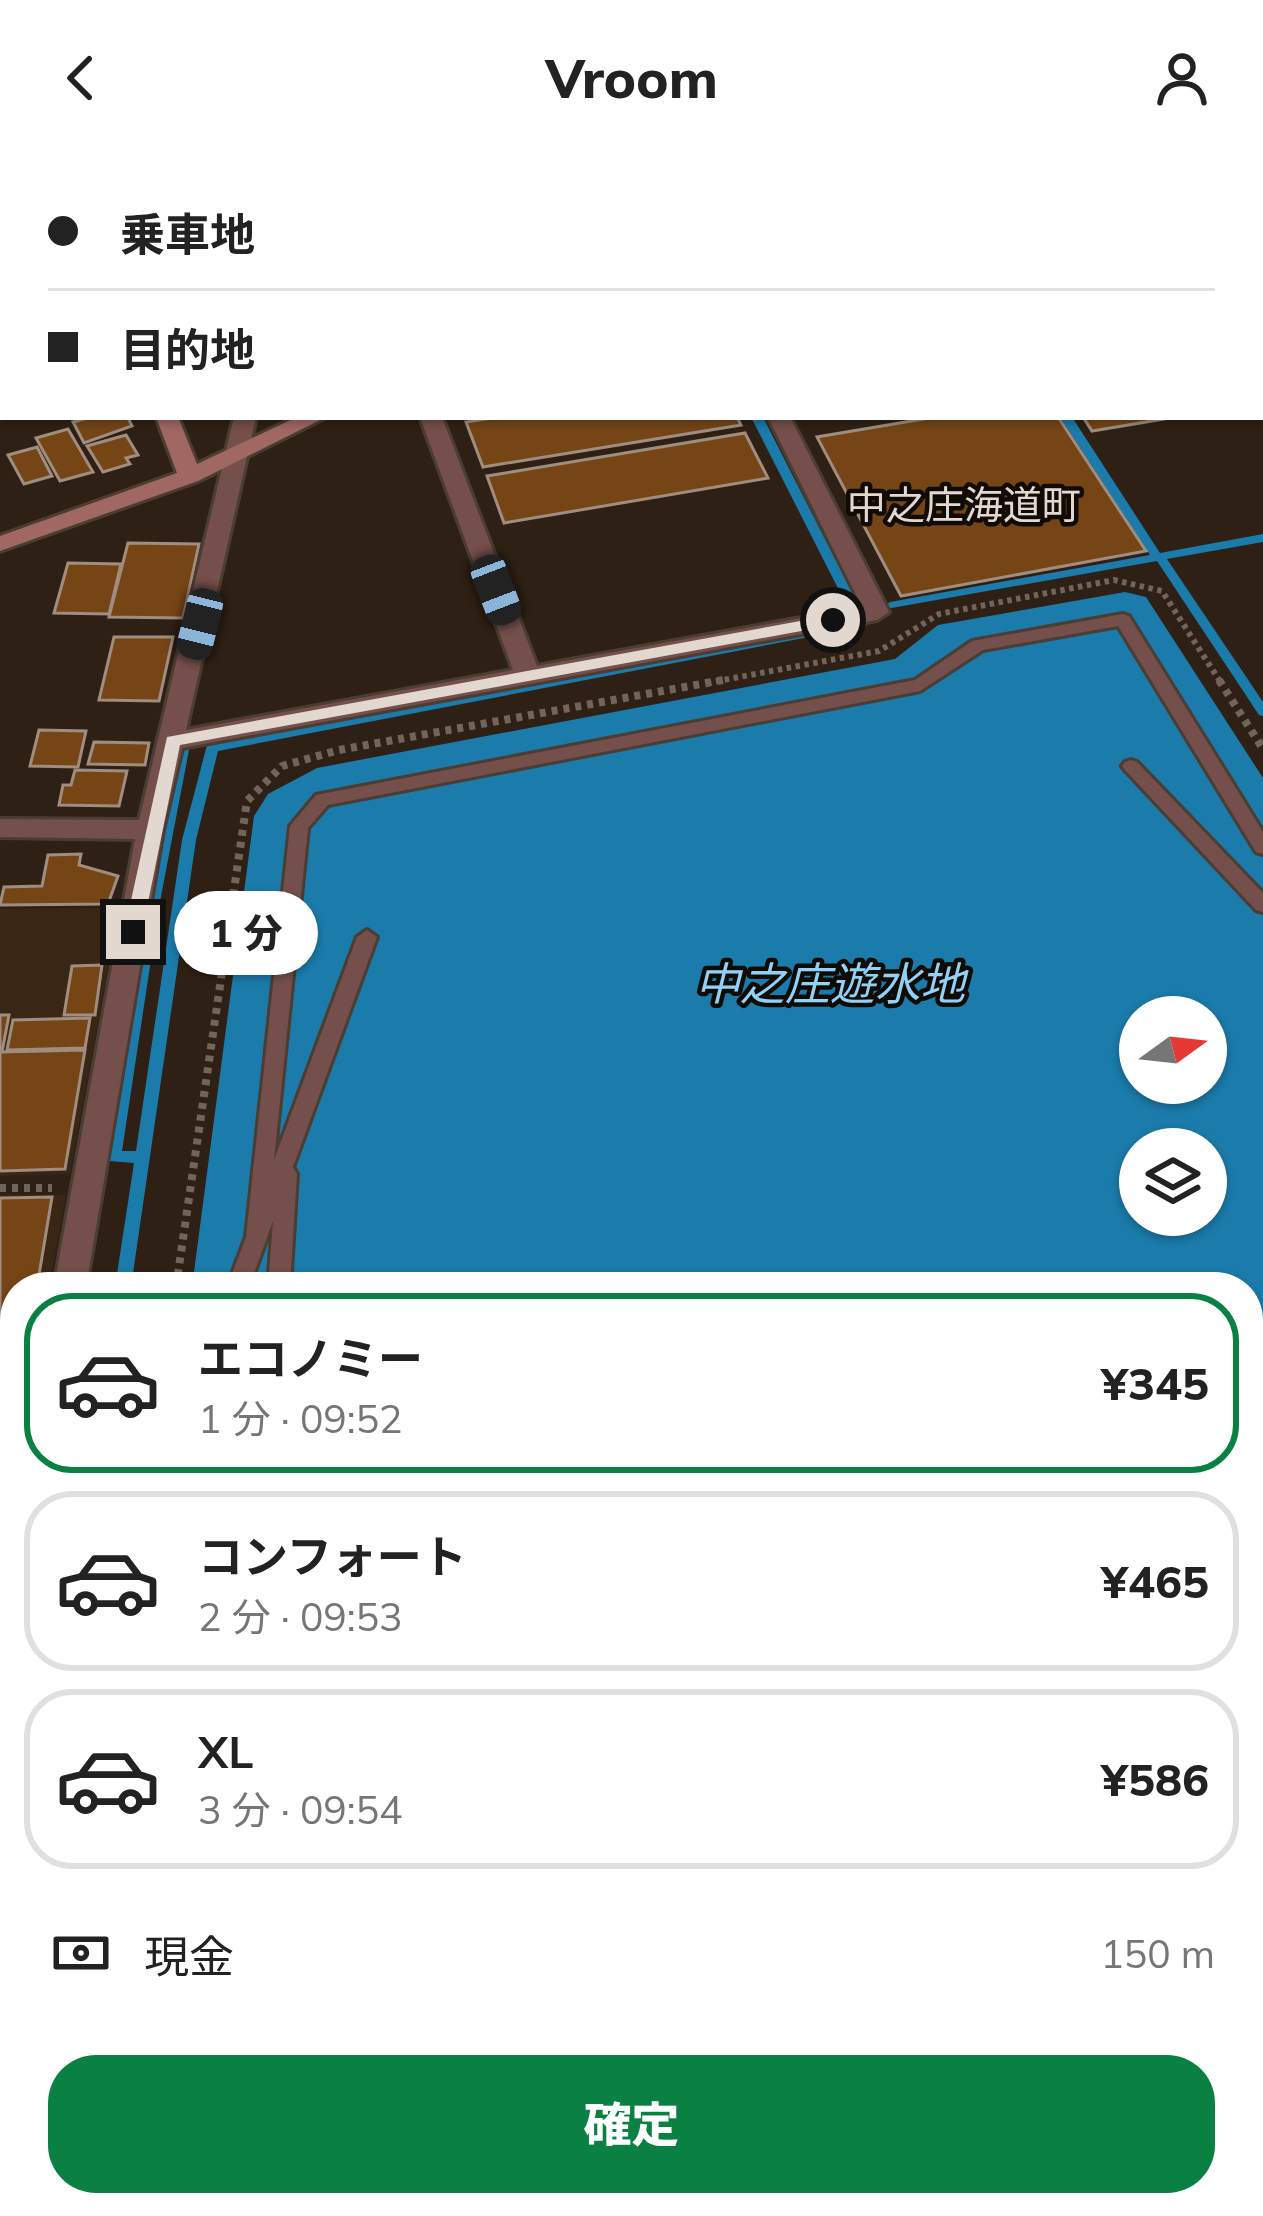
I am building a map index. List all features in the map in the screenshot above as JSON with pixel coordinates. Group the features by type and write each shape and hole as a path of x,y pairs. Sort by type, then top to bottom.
{"street":[{"path":"167,420 190,476"},
{"path":"73,1272 150,830 242,452 245,420"},
{"path":"0,544 190,476 309,420"},
{"path":"431,420 528,676"},
{"path":"172,741 877,612 781,420"},
{"path":"0,828 150,830"}],"lane":[{"path":"256,1237 299,826 322,800 920,685 978,645 1124,620 1263,847"},
{"path":"1131,766 1263,904"},
{"path":"243,1272 367,938"},
{"path":"279,1272 289,1150"}],"path":[{"path":"178,1272 247,802 282,766 339,749 879,651 939,614 1114,580 1162,591 1263,749"}],"shaded area":[{"path":"119,908 70,1174 0,1176 0,909"},
{"path":"0,1195 66,1195 52,1272 0,1272"}],"water":[{"name":"中之庄遊水地","path":"1125,592 1146,597 1263,778 1263,1272 194,1272 254,816 268,794 317,768 895,659 938,625"}],"building":[{"path":"129,420 132,426 84,443 73,422"},
{"path":"738,420 741,425 483,467 466,422"},
{"path":"917,420 1060,420 1146,551 901,596 817,437"},
{"path":"1085,420 1158,420 1092,431"},
{"path":"68,429 93,472 60,481 36,438"},
{"path":"745,433 768,478 504,523 487,476"},
{"path":"126,435 138,455 126,458 130,464 103,472 87,446"},
{"path":"37,447 52,476 24,484 8,455"},
{"path":"128,543 199,544 183,618 109,617"},
{"path":"68,563 121,564 109,614 54,613"},
{"path":"114,637 173,637 159,701 99,700"},
{"path":"39,730 86,731 78,767 30,766"},
{"path":"94,742 149,743 145,765 88,764"},
{"path":"75,770 127,771 119,806 59,805 63,785 71,785"},
{"path":"81,854 79,865 118,876 108,904 0,905 4,887 42,886 48,855"},
{"path":"102,965 95,1015 64,1015 72,966"},
{"path":"0,1015 9,1015 2,1052 85,1050 65,1169 0,1171"},
{"path":"90,1018 85,1048 7,1050 13,1020"},
{"path":"52,1197 40,1272 0,1272 0,1198"}],"waterway":[{"path":"759,420 854,608"},
{"path":"1068,420 1157,557"},
{"path":"890,606 1263,538"},
{"path":"1160,557 1263,712"},
{"path":"125,1272 189,840 212,748 862,623"},
{"path":"142,1157 114,1157 152,907 183,750"}],"district":[{"name":"中之庄海道町","path":"964,504"}],"route":[{"path":"133,932 150,830 172,741 833,620"}]}
